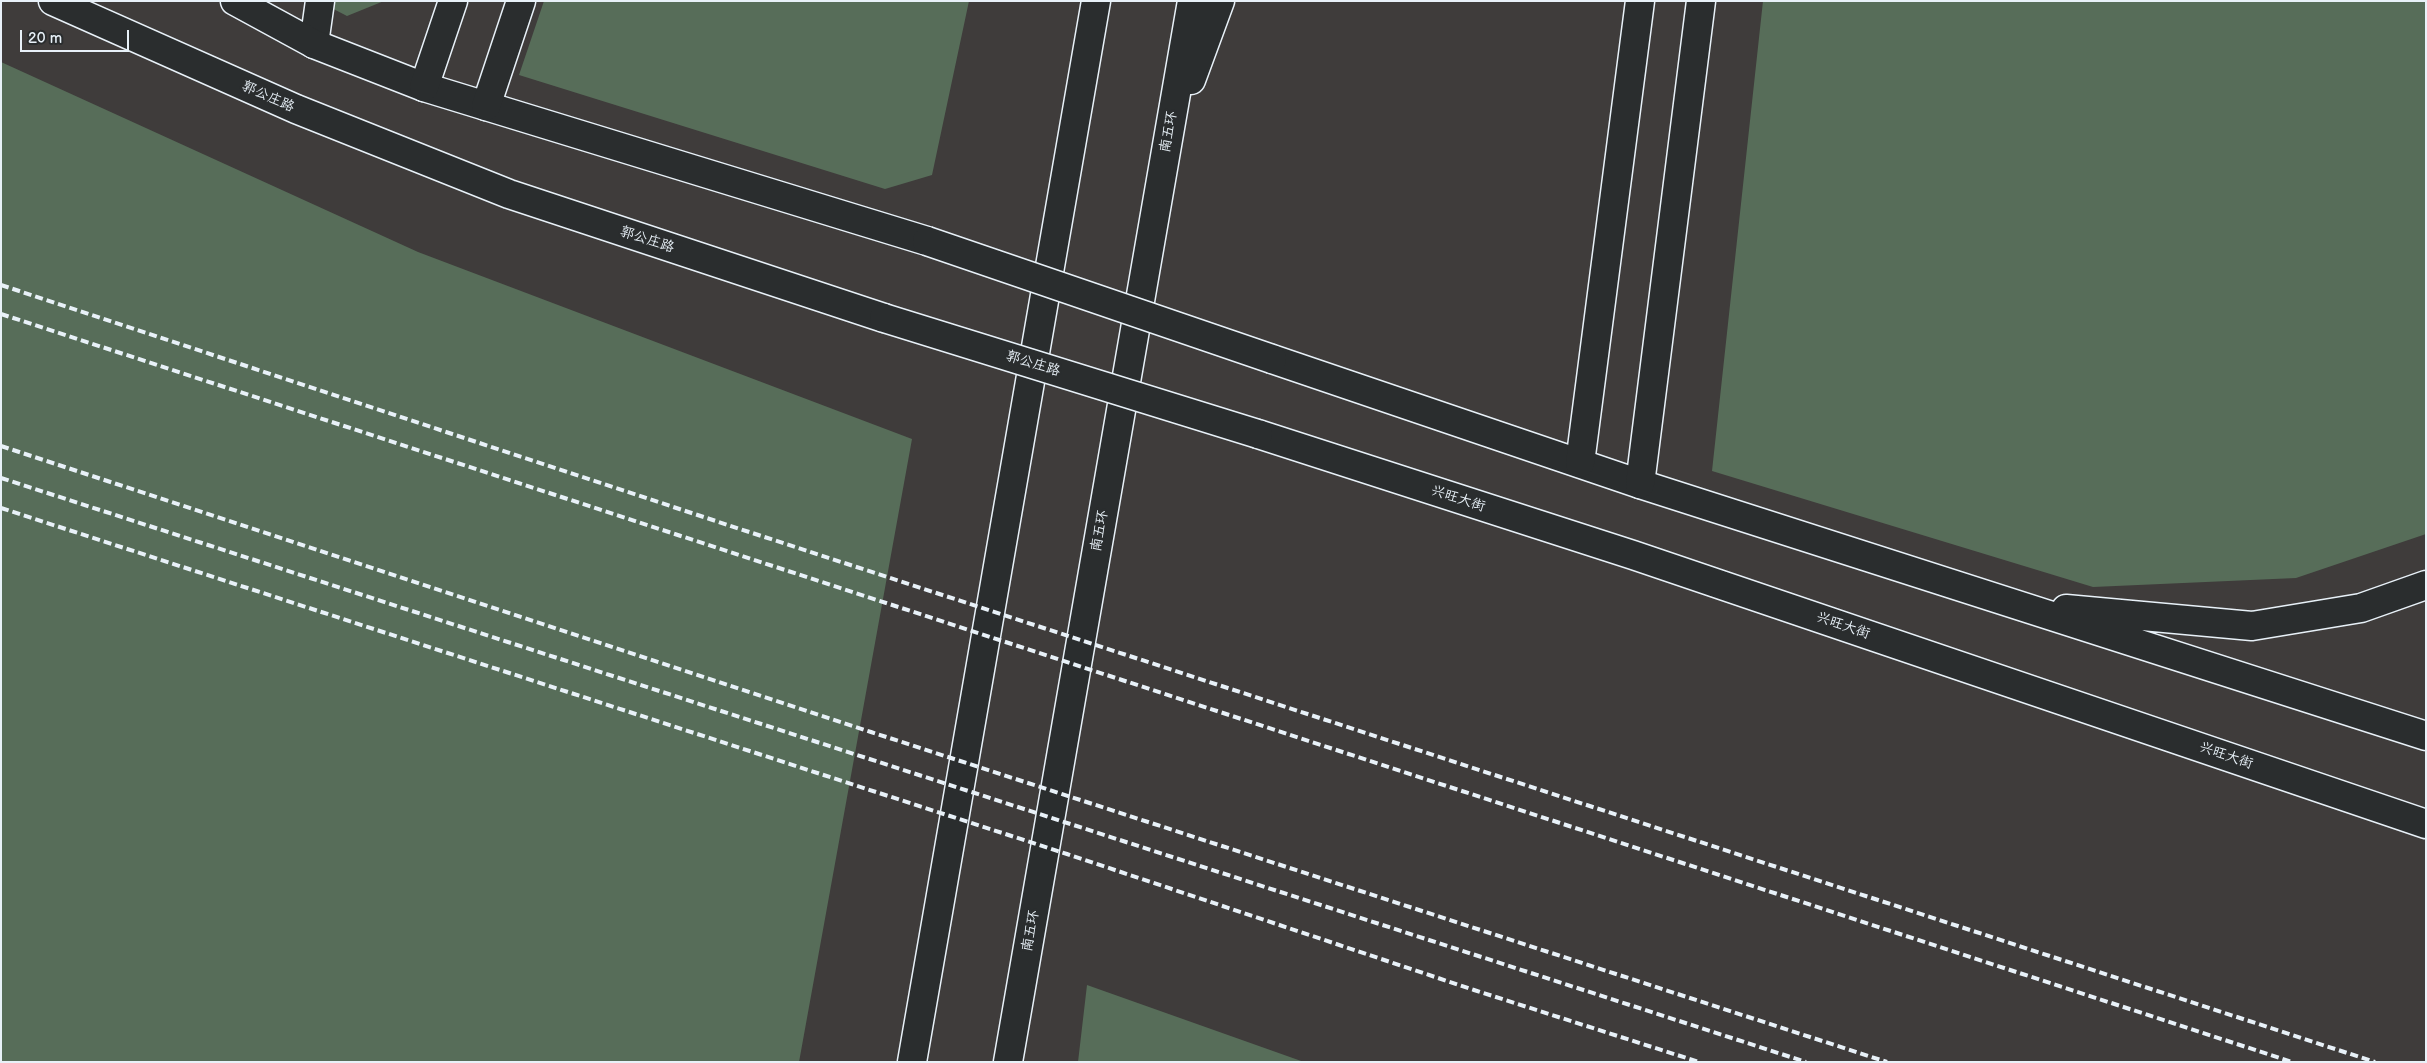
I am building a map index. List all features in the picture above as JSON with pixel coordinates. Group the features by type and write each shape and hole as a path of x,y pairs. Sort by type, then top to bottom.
{"main road":[{"name":"郭公庄路","path":"53,1 296,110 509,194 884,318 1258,434"},
{"path":"235,1 314,44 424,87 927,240 1640,484 2426,736"},
{"path":"314,44 320,1"},
{"path":"424,87 453,1"},
{"path":"486,106 521,1"},
{"path":"912,1062 1096,1"},
{"name":"南五环","path":"1008,1062 1192,1"},
{"path":"1167,145 1220,1"},
{"path":"1580,463 1640,1"},
{"path":"1640,484 1701,1"},
{"name":"兴旺大街","path":"1258,434 1633,555 2426,824"},
{"path":"2014,605 2252,626 2361,608 2426,585"}],"green space":[{"path":"318,1 384,1 347,16"},
{"path":"544,1 969,1 932,175 885,189 519,75"},
{"path":"1763,1 2426,1 2426,534 2296,578 2093,587 1712,471"},
{"path":"1,62 418,252 912,439 799,1062 1,1062"},
{"path":"1087,985 1304,1062 1078,1062"}],"railway":[{"path":"1,285 740,529 2375,1062"},
{"path":"1,314 2292,1062"},
{"path":"1,446 871,732 1887,1062"},
{"path":"1,478 1806,1062"},
{"path":"1,508 1067,854 1474,990 1699,1062"}]}
